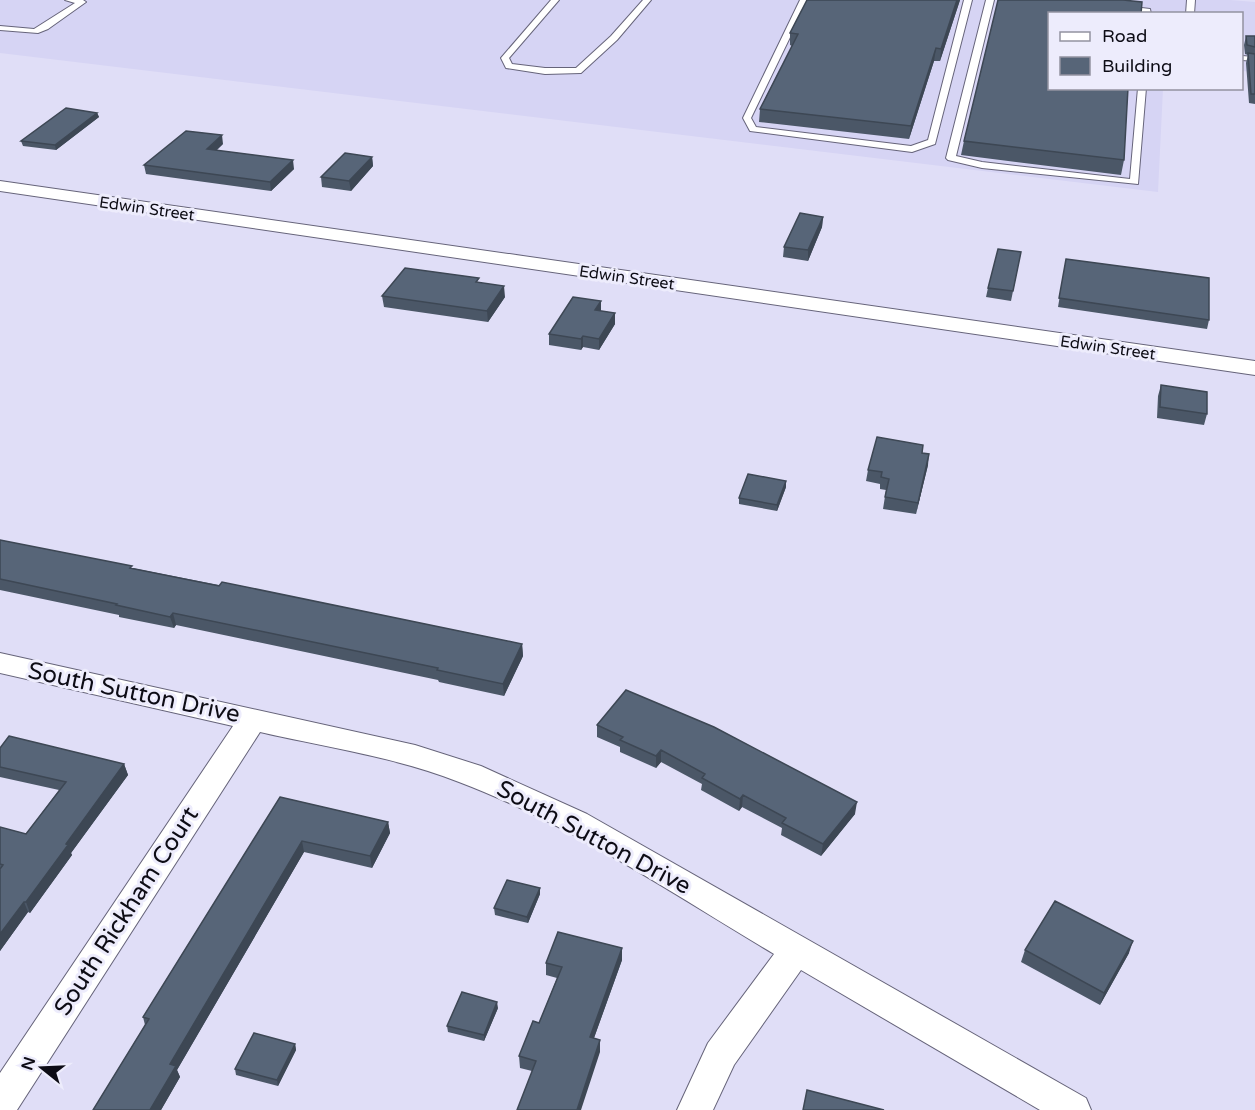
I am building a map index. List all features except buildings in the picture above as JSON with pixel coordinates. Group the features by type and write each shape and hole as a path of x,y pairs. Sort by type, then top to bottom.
{"street":[{"name":"Edwin Street","path":"0,186 1255,368"},
{"name":"South Sutton Drive","path":"0,663 415,756 497,785 576,822 1073,1110"},
{"name":"South Rickham Court","path":"0,1104 253,718"},
{"path":"695,1110 721,1054 797,949"}],"lane":[{"path":"0,28 35,32 82,2 69,0"},
{"path":"555,0 505,57 509,66 578,71 614,38 647,0"},
{"path":"804,0 747,118 753,129 912,149 932,142 968,0"},
{"path":"990,0 951,158 982,165 1135,182 1142,90"},
{"path":"1114,7 1147,12"}],"shaded area":[{"path":"0,0 1230,0 1255,2 1255,72 1243,71 1243,12 1048,12 1048,90 1163,90 1158,192 0,53"}]}
